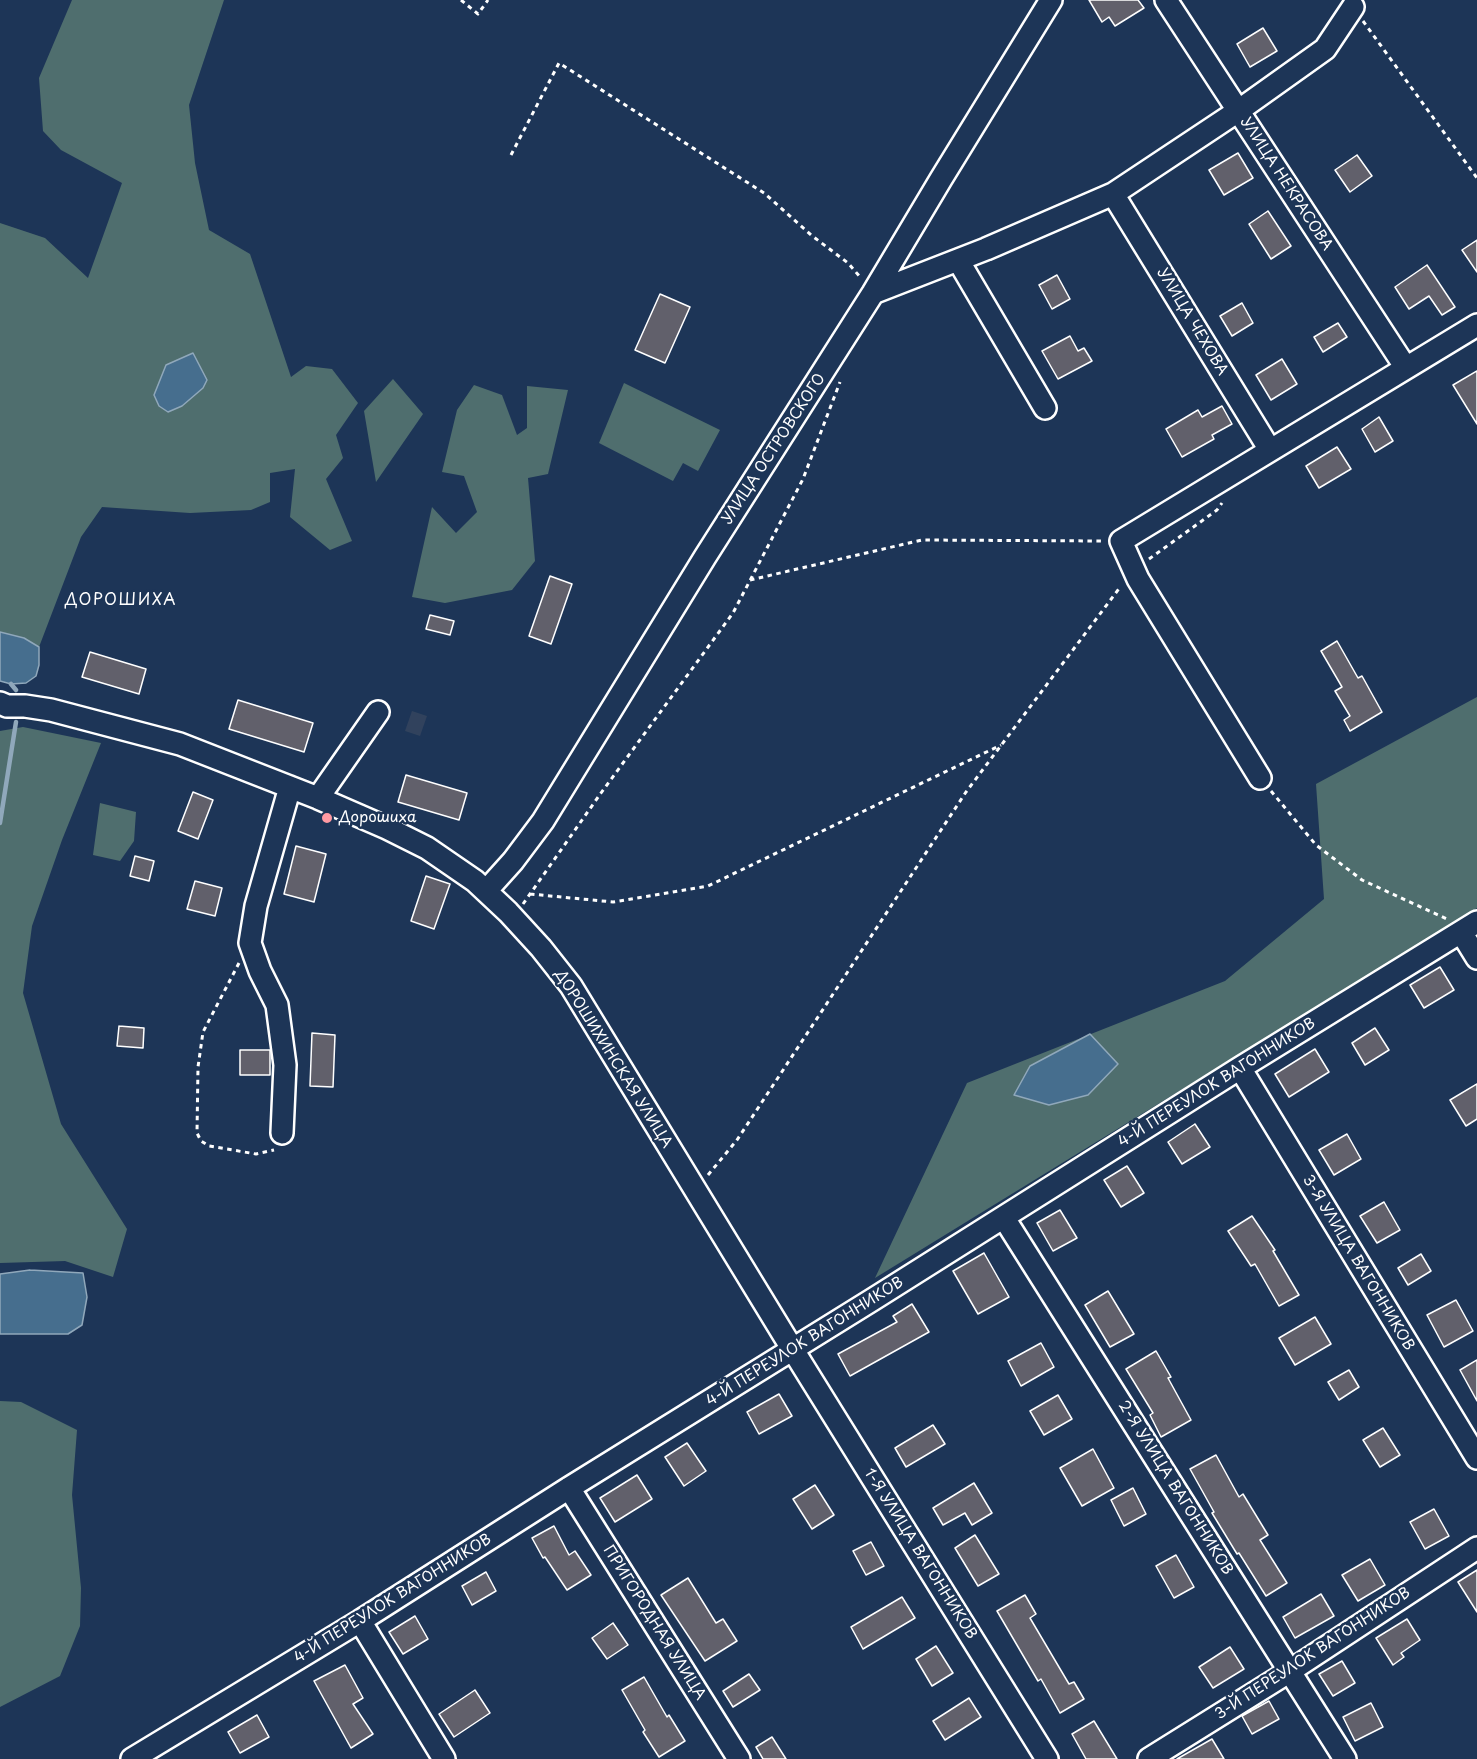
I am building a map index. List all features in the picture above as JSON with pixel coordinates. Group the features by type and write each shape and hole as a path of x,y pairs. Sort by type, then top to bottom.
{"street":[{"name":"УЛИЦА ОСТРОВСКОГО","path":"486,891 513,861 543,821 705,557 873,294 1051,0"},
{"name":"УЛИЦА НЕКРАСОВА","path":"1166,0 1406,368"},
{"path":"873,294 1113,194 1238,111 1325,49 1353,7"},
{"name":"УЛИЦА ЧЕХОВА","path":"1113,194 1270,450"},
{"path":"958,260 1045,408"},
{"path":"1260,778 1144,589 1121,541 1477,325"},
{"name":"ДОРОШИХИНСКАЯ УЛИЦА","path":"2,705 43,708 180,744 318,798 414,841 457,868 486,891 541,948 571,986 793,1350"},
{"path":"318,798 378,712"},
{"path":"282,1133 285,1065 277,1005 250,944 256,906 290,787"},
{"path":"1469,927 1477,958"},
{"name":"4-Й ПЕРЕУЛОК ВАГОННИКОВ","path":"136,1758 360,1621 1240,1068 1469,927"},
{"name":"3-Я УЛИЦА ВАГОННИКОВ","path":"1240,1068 1477,1458"},
{"name":"2-Я УЛИЦА ВАГОННИКОВ","path":"1004,1218 1345,1759"},
{"name":"1-Я УЛИЦА ВАГОННИКОВ","path":"793,1350 1047,1759"},
{"name":"ПРИГОРОДНАЯ УЛИЦА","path":"569,1488 739,1759"},
{"name":"3-Й ПЕРЕУЛОК ВАГОННИКОВ","path":"1149,1759 1290,1671 1477,1548"},
{"path":"360,1621 444,1759"}],"path":[{"path":"461,0 478,14 488,0"},
{"path":"1353,7 1477,178"},
{"path":"511,155 559,63 764,193 811,235 848,263 873,294"},
{"path":"514,918 608,784 734,613 803,479 840,381"},
{"path":"695,1190 736,1140 966,792 1134,570 1217,510 1223,501"},
{"path":"750,580 922,540 1121,541"},
{"path":"530,894 613,902 708,886 1003,744"},
{"path":"1260,778 1316,845 1362,880 1444,918 1469,927"},
{"path":"250,944 203,1032 198,1067 197,1133 201,1142 209,1146 256,1154 276,1150 282,1133"}],"shaded area":[{"path":"193,353 207,380 203,388 182,406 168,412 159,406 154,395 166,365"},
{"path":"0,632 24,638 39,647 39,665 36,676 26,683 11,684 0,681"},
{"path":"412,711 427,716 420,736 405,731"},
{"path":"1090,1034 1118,1064 1088,1095 1049,1105 1014,1095 1030,1066"},
{"path":"30,1270 83,1273 87,1297 82,1325 68,1334 0,1334 0,1274"}],"green space":[{"path":"72,0 224,0 189,105 195,163 209,230 250,254 291,377 306,366 332,369 358,403 336,435 343,458 326,479 352,541 330,550 290,517 295,469 270,473 270,502 251,510 190,513 102,507 81,537 39,647 24,638 0,632 0,223 45,238 88,278 122,183 61,150 43,131 39,78"},
{"path":"393,379 423,414 376,482 364,411"},
{"path":"624,383 720,430 698,471 683,463 673,481 599,443"},
{"path":"474,385 502,395 517,435 527,428 527,386 568,390 548,474 528,478 535,561 512,590 445,603 412,597 432,507 456,533 477,512 464,476 442,472 457,410"},
{"path":"1477,697 1477,908 875,1278 967,1083 1225,981 1324,899 1316,784"},
{"path":"23,727 101,743 62,840 32,926 23,993 61,1124 127,1229 113,1277 65,1261 0,1263 0,731"},
{"path":"100,803 136,812 134,841 120,861 93,855"},
{"path":"0,1401 21,1402 77,1430 72,1495 81,1588 80,1626 60,1676 0,1707"}],"building":[{"path":"1089,0 1138,0 1144,8 1115,26 1109,17 1102,22"},
{"path":"1263,28 1277,51 1250,67 1237,44"},
{"path":"1238,153 1253,178 1224,195 1209,170"},
{"path":"1357,155 1372,176 1350,192 1335,170"},
{"path":"1268,211 1291,246 1271,259 1249,224"},
{"path":"1477,240 1477,272 1462,250"},
{"path":"1427,265 1455,307 1442,315 1429,296 1409,309 1395,287"},
{"path":"1057,275 1070,299 1052,309 1039,285"},
{"path":"660,294 690,307 665,363 635,350"},
{"path":"1242,303 1253,323 1232,336 1220,316"},
{"path":"1338,323 1347,337 1323,352 1314,337"},
{"path":"1070,336 1078,351 1084,348 1092,361 1058,379 1042,351"},
{"path":"1282,359 1297,384 1271,400 1256,375"},
{"path":"1477,371 1477,424 1453,385"},
{"path":"1222,406 1232,424 1212,435 1214,439 1182,457 1166,429 1198,410 1202,417"},
{"path":"1379,417 1393,441 1375,452 1362,429"},
{"path":"1337,447 1351,469 1319,488 1306,466"},
{"path":"550,576 572,584 551,644 529,636"},
{"path":"430,615 454,621 450,635 426,629"},
{"path":"1337,641 1358,678 1362,676 1382,712 1350,731 1344,720 1350,716 1335,691 1342,687 1321,651"},
{"path":"90,652 146,669 139,694 82,677"},
{"path":"238,700 313,723 304,752 229,729"},
{"path":"406,775 467,793 459,820 398,802"},
{"path":"193,792 213,800 198,839 178,831"},
{"path":"296,846 326,854 314,902 284,894"},
{"path":"135,856 154,861 149,881 130,876"},
{"path":"426,876 450,884 434,929 411,921"},
{"path":"195,881 222,888 215,916 187,909"},
{"path":"1440,967 1454,990 1424,1008 1410,985"},
{"path":"119,1026 144,1028 143,1048 117,1046"},
{"path":"1375,1028 1389,1050 1365,1065 1352,1043"},
{"path":"312,1033 335,1035 333,1087 310,1086"},
{"path":"1315,1049 1329,1072 1289,1097 1275,1074"},
{"path":"240,1050 270,1050 270,1075 240,1075"},
{"path":"1477,1084 1477,1119 1466,1126 1450,1100"},
{"path":"1195,1124 1210,1147 1182,1164 1168,1142"},
{"path":"1347,1134 1361,1159 1334,1175 1319,1150"},
{"path":"1127,1166 1144,1193 1121,1207 1104,1180"},
{"path":"1384,1202 1400,1230 1377,1243 1360,1216"},
{"path":"1060,1210 1077,1238 1053,1251 1037,1223"},
{"path":"1252,1216 1275,1250 1273,1251 1299,1295 1279,1306 1255,1264 1251,1266 1228,1231"},
{"path":"984,1253 1009,1297 978,1314 953,1271"},
{"path":"1421,1254 1431,1271 1408,1285 1398,1268"},
{"path":"1108,1291 1134,1334 1110,1347 1085,1305"},
{"path":"1456,1300 1473,1331 1444,1347 1427,1315"},
{"path":"912,1304 929,1332 850,1376 838,1354 897,1322 893,1316"},
{"path":"1315,1317 1331,1344 1295,1365 1279,1338"},
{"path":"1041,1343 1054,1367 1021,1386 1008,1361"},
{"path":"1156,1351 1191,1420 1161,1437 1150,1415 1153,1413 1126,1369"},
{"path":"1477,1360 1477,1401 1460,1370"},
{"path":"1349,1370 1359,1387 1339,1400 1328,1382"},
{"path":"779,1394 792,1416 759,1434 747,1412"},
{"path":"1058,1395 1072,1419 1044,1435 1030,1411"},
{"path":"933,1425 945,1444 906,1467 895,1448"},
{"path":"1383,1428 1400,1455 1380,1467 1363,1440"},
{"path":"687,1443 706,1471 684,1486 665,1457"},
{"path":"1093,1449 1114,1488 1082,1506 1060,1468"},
{"path":"1216,1455 1239,1497 1243,1494 1268,1535 1260,1540 1287,1583 1266,1596 1212,1513 1214,1512 1190,1469"},
{"path":"637,1475 652,1499 615,1522 600,1498"},
{"path":"974,1483 992,1513 972,1525 965,1513 943,1525 933,1508"},
{"path":"815,1485 834,1515 812,1529 793,1499"},
{"path":"1133,1488 1146,1514 1124,1526 1111,1500"},
{"path":"1434,1509 1449,1536 1425,1549 1410,1522"},
{"path":"554,1526 569,1555 575,1551 591,1575 567,1590 545,1557 543,1558 532,1538"},
{"path":"975,1535 999,1574 978,1586 955,1548"},
{"path":"871,1542 884,1566 866,1575 853,1551"},
{"path":"1176,1555 1194,1587 1174,1598 1156,1566"},
{"path":"1370,1559 1385,1585 1358,1601 1342,1575"},
{"path":"1477,1570 1477,1612 1458,1582"},
{"path":"486,1572 496,1591 472,1605 462,1586"},
{"path":"688,1578 716,1623 723,1619 737,1641 705,1661 661,1595"},
{"path":"1321,1594 1334,1616 1295,1638 1283,1617"},
{"path":"1025,1595 1036,1614 1030,1618 1069,1684 1074,1682 1084,1699 1060,1713 1041,1679 1038,1681 997,1611"},
{"path":"902,1597 915,1618 863,1649 851,1627"},
{"path":"415,1616 428,1639 403,1654 389,1632"},
{"path":"1407,1619 1420,1640 1401,1653 1404,1657 1393,1665 1376,1638"},
{"path":"613,1623 628,1645 607,1659 592,1638"},
{"path":"936,1646 953,1673 932,1686 916,1659"},
{"path":"1230,1647 1244,1669 1213,1688 1199,1667"},
{"path":"1342,1661 1355,1683 1333,1696 1319,1674"},
{"path":"345,1665 363,1698 353,1704 373,1734 351,1748 314,1681"},
{"path":"749,1674 760,1690 733,1707 723,1691"},
{"path":"644,1677 667,1717 669,1715 685,1741 659,1757 643,1732 645,1730 622,1690"},
{"path":"475,1690 490,1713 454,1737 439,1714"},
{"path":"969,1698 981,1717 945,1740 933,1721"},
{"path":"1269,1701 1279,1719 1252,1734 1242,1716"},
{"path":"1371,1703 1383,1727 1355,1741 1343,1717"},
{"path":"257,1715 269,1737 240,1753 228,1732"},
{"path":"1094,1721 1117,1759 1086,1759 1072,1734"},
{"path":"772,1737 786,1759 763,1759 756,1747"},
{"path":"1212,1739 1224,1759 1177,1759"}],"waterway":[{"path":"11,684 16,690"},
{"path":"0,823 16,722"}],"place":[{"name":"Дорошиха","path":"327,818"}],"district":[{"name":"ДОРОШИХА","path":"121,601"}]}
